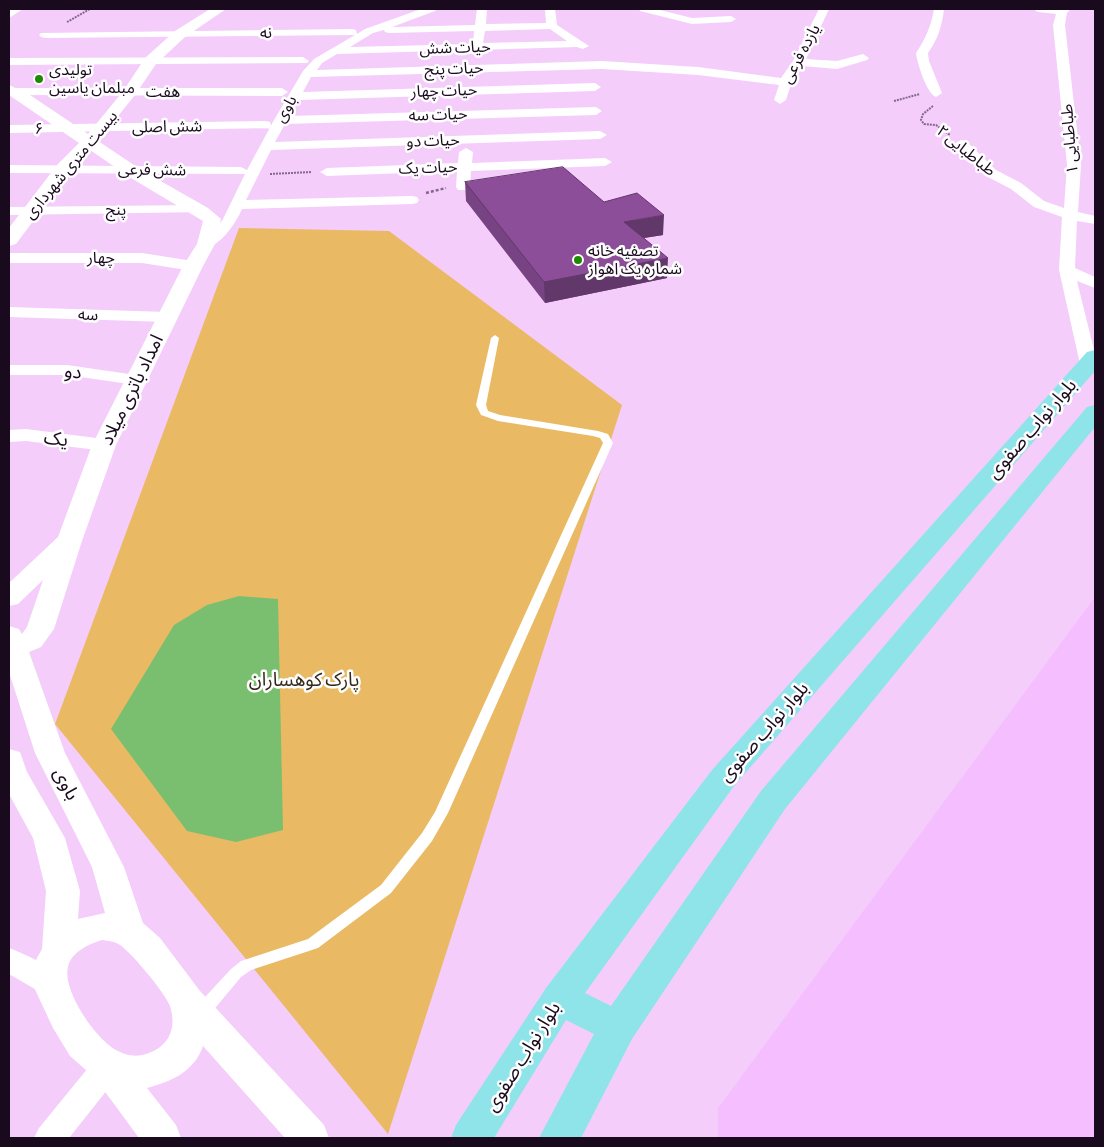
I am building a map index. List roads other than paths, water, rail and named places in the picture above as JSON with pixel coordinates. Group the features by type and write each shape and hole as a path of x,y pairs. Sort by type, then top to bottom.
{"main road":[{"name":"بلوار نواب صفوی","path":"471,1138 559,999 723,778 1092,361"},
{"name":"بلوار نواب صفوی","path":"560,1138 618,1027 773,800 1095,412"},
{"path":"559,999 618,1027"}],"street":[{"path":"9,15 18,9"},
{"name":"بیست متری شهرداری","path":"9,240 33,211 63,169 102,128 130,92 150,61 180,34 219,9"},
{"name":"باوی","path":"206,244 228,222 237,205 246,173 266,146 280,120 288,94 318,61 331,51 369,31 431,9"},
{"path":"463,186 482,9"},
{"path":"550,9 552,26"},
{"path":"644,9 692,20 731,19"},
{"name":"یازده فرعی","path":"780,100 785,82 799,62 824,9"},
{"path":"936,93 923,61 922,53 931,40 939,9"},
{"path":"1038,9 1064,10"},
{"name":"طباطبایی ۱","path":"1064,10 1059,25 1074,165 1068,270 1092,361"},
{"path":"369,31 552,26 593,52 602,65 595,87 596,111 603,154"},
{"name":"نه","path":"45,35 352,32"},
{"name":"حیات شش","path":"331,51 579,44"},
{"path":"799,62 837,65 864,58"},
{"path":"9,62 303,61"},
{"name":"حیات پنج","path":"307,74 602,65 698,71 756,80 785,82"},
{"name":"حیات چهار","path":"288,94 595,87"},
{"path":"12,91 89,141 128,170 206,214 206,244"},
{"name":"هفت","path":"12,91 288,94"},
{"name":"حیات سه","path":"280,120 596,111"},
{"name":"شش اصلی","path":"69,129 265,125"},
{"name":"۶","path":"9,129 69,129"},
{"name":"حیات دو","path":"266,146 468,140 603,154"},
{"name":"طباطبایی ۲","path":"961,144 991,173 1016,186 1039,204 1070,215 1095,220"},
{"name":"حیات یک","path":"327,172 465,167 603,154"},
{"name":"شش فرعی","path":"9,169 246,173"},
{"path":"237,205 412,200"},
{"name":"پنج","path":"9,211 206,214"},
{"name":"امداد باتری میلاد","path":"10,645 31,642 40,629 69,541 104,445 167,317 206,244"},
{"name":"چهار","path":"9,258 142,258 193,266"},
{"path":"1068,270 1095,283"},
{"name":"سه","path":"9,312 167,317"},
{"name":"دو","path":"9,370 67,370 136,380"},
{"name":"یک","path":"9,436 26,435 104,445"},
{"name":"امداد باتری میلاد","path":"9,598 69,541"},
{"name":"باوی","path":"10,645 50,753 108,867 128,931"},
{"path":"9,760 12,772 48,838 63,892 59,950"},
{"path":"162,1138 108,1066 83,1046 66,1017 50,983 50,968 59,950 76,934 102,926 128,931 148,948 193,1009 310,1138"},
{"path":"9,960 50,983"},
{"path":"108,1066 139,1073 162,1067 183,1051 191,1030 193,1009"},
{"path":"50,1138 108,1066"}],"lane":[{"path":"193,1009 246,966 313,944 386,889 427,837 441,813 608,443 604,436 595,433 498,418 484,412 481,405 495,338"}],"place":[{"name":"تولیدی مبلمان یاسین","path":"39,79"},
{"name":"تصفیه خانه شماره یک اهواز","path":"578,260"}],"park label":[{"name":"پارک کوهساران","path":"304,680"}]}
